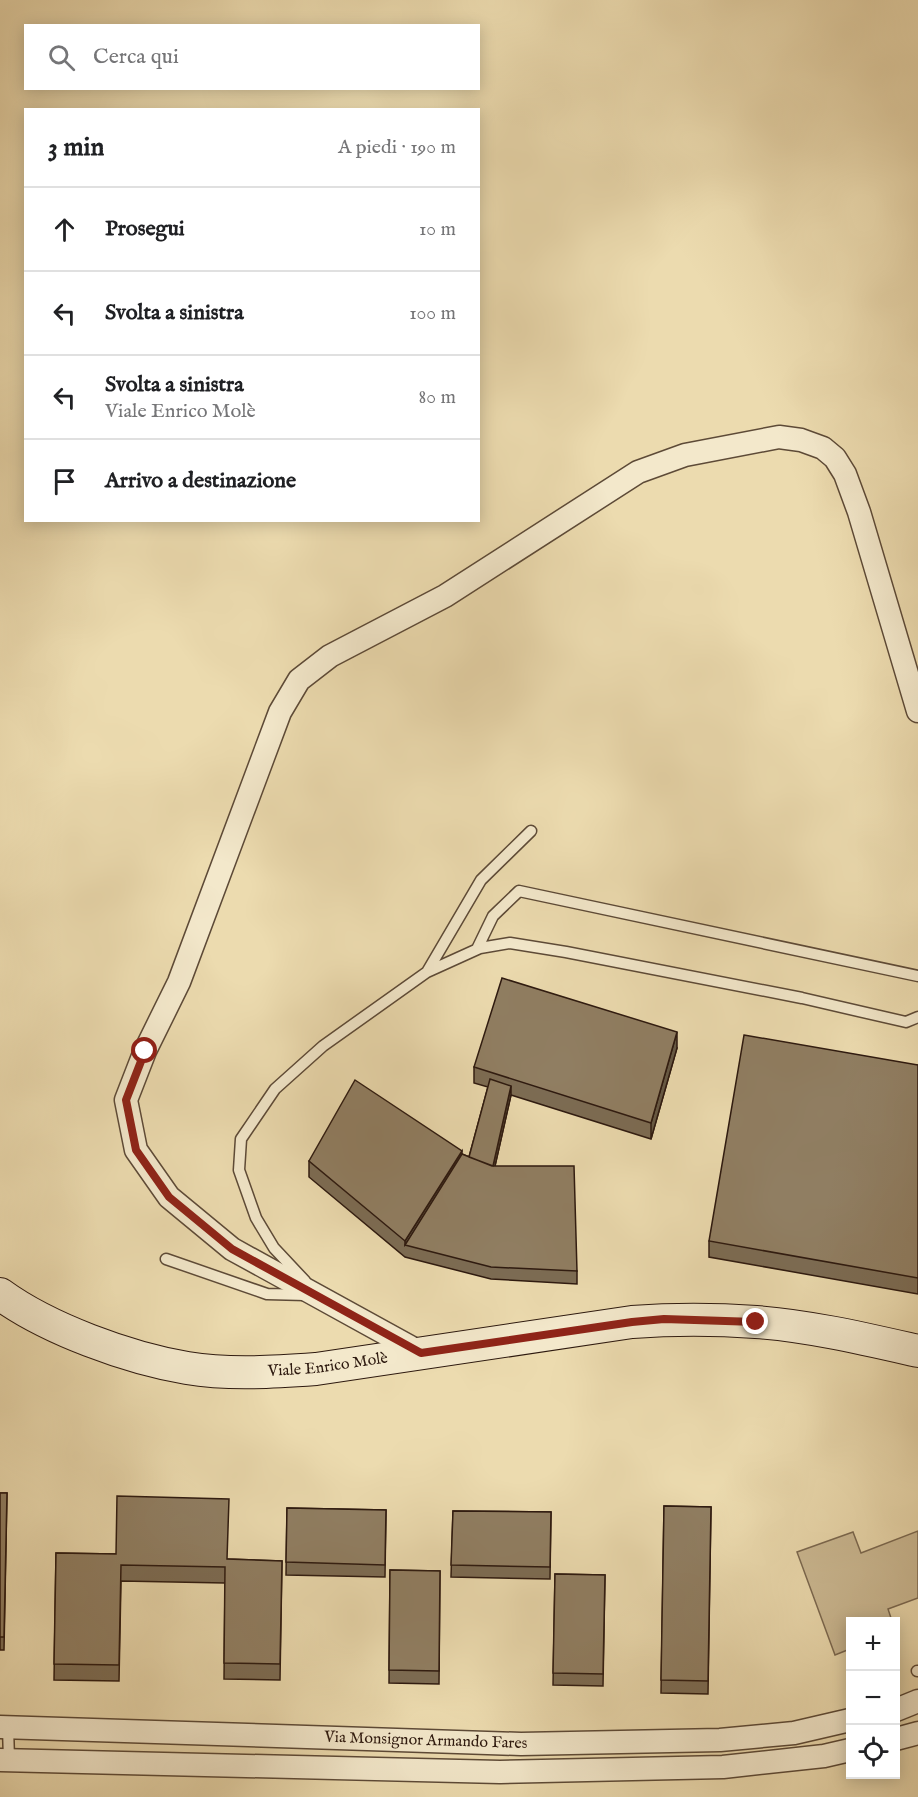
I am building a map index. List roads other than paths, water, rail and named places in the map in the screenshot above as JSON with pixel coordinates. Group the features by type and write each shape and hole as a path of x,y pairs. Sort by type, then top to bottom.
{"street":[{"path":"421,1353 232,1249 169,1197 136,1150 126,1100 145,1051 180,982 280,712 299,680 330,656 446,596 638,472 685,455 779,437 801,440 823,448 835,458 845,474 916,696"},
{"name":"Viale Enrico Molè","path":"0,1294 31,1314 82,1337 147,1359 188,1368 233,1372 305,1370 664,1319 756,1322 838,1334 918,1351"},
{"path":"900,1708 918,1701"},
{"name":"Via Monsignor Armando Fares","path":"4,1727 521,1743 720,1740 794,1732 846,1721"},
{"path":"900,1738 918,1733"},
{"name":"Via Monsignor Armando Fares","path":"3,1766 500,1772 723,1767 824,1756 846,1751"}],"lane":[{"path":"427,972 481,880 531,831"},
{"path":"477,949 494,916 519,891 918,976"},
{"path":"318,1295 274,1248 256,1218 239,1170 241,1140 275,1089 323,1046 427,972 477,949 510,943 791,996 906,1022 918,1017"},
{"path":"166,1259 267,1294 318,1295"},
{"path":"3,1766 4,1727"}]}
